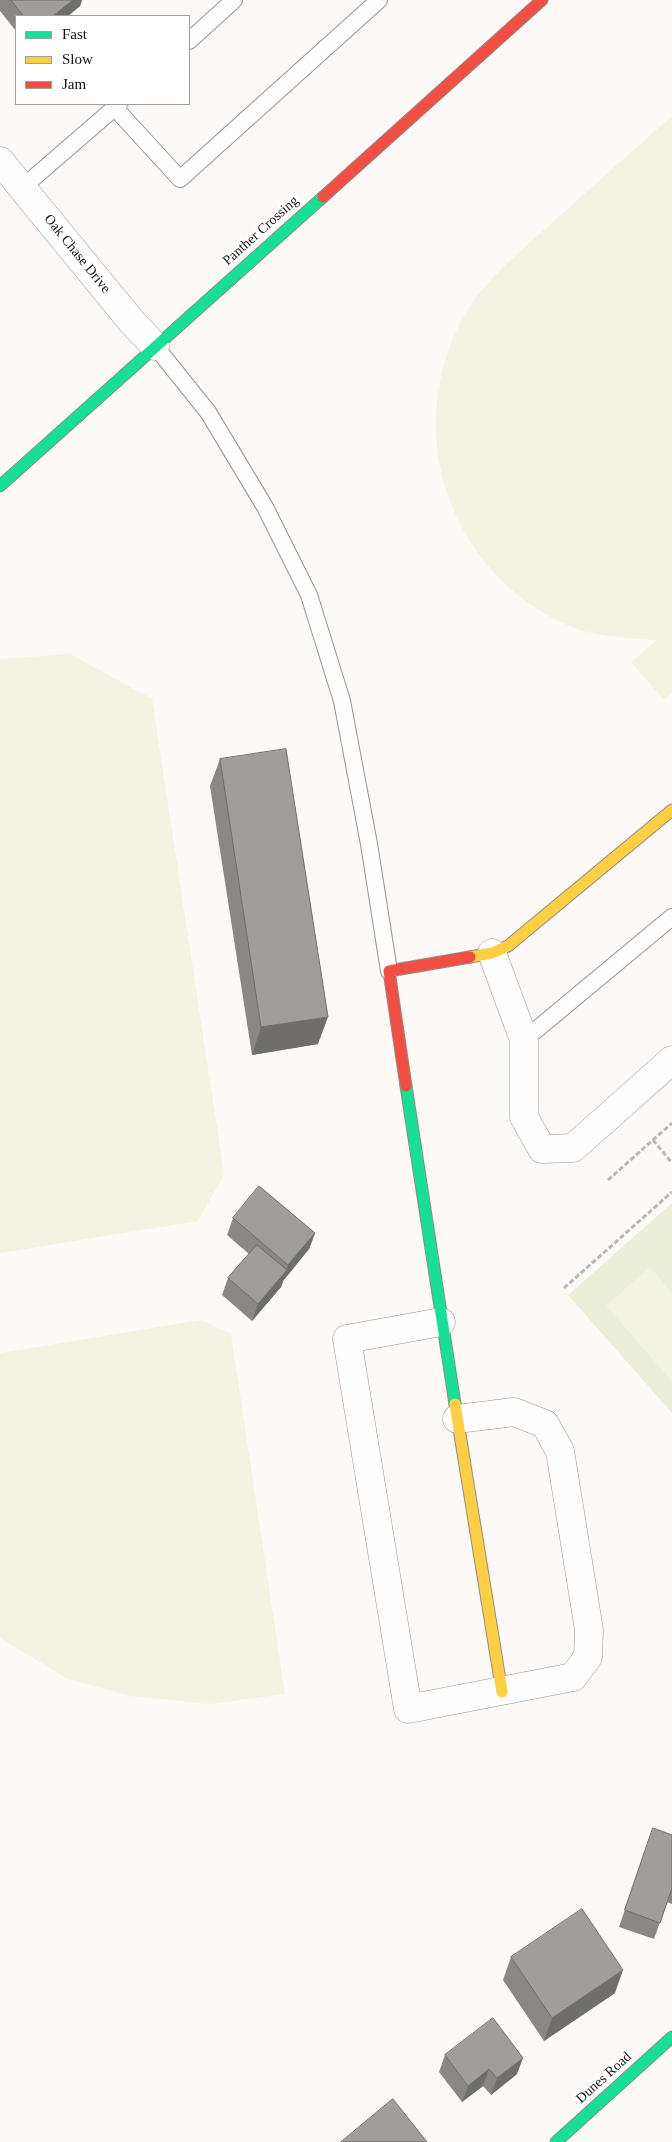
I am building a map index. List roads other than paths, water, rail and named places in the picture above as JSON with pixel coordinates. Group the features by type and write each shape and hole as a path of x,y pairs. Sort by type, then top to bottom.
{"street":[{"name":"Panther Crossing","path":"0,486 542,0"},
{"name":"Oak Chase Drive","path":"0,161 132,322 155,346"},
{"path":"502,1692 442,1322 389,971 492,953 508,946 672,810"},
{"path":"492,953 524,1040 524,1117 542,1150 574,1148 672,1060"},
{"path":"442,1322 347,1339 408,1709 573,1677 588,1657 589,1630 560,1451 545,1424 514,1412 458,1419"},
{"name":"Dunes Road","path":"556,2142 672,2037"}],"lane":[{"path":"190,40 234,0"},
{"path":"23,187 117,106 180,179 379,0"},
{"path":"155,346 208,412 265,507 310,595 342,701 369,844 389,971"},
{"path":"524,1040 672,917"}]}
